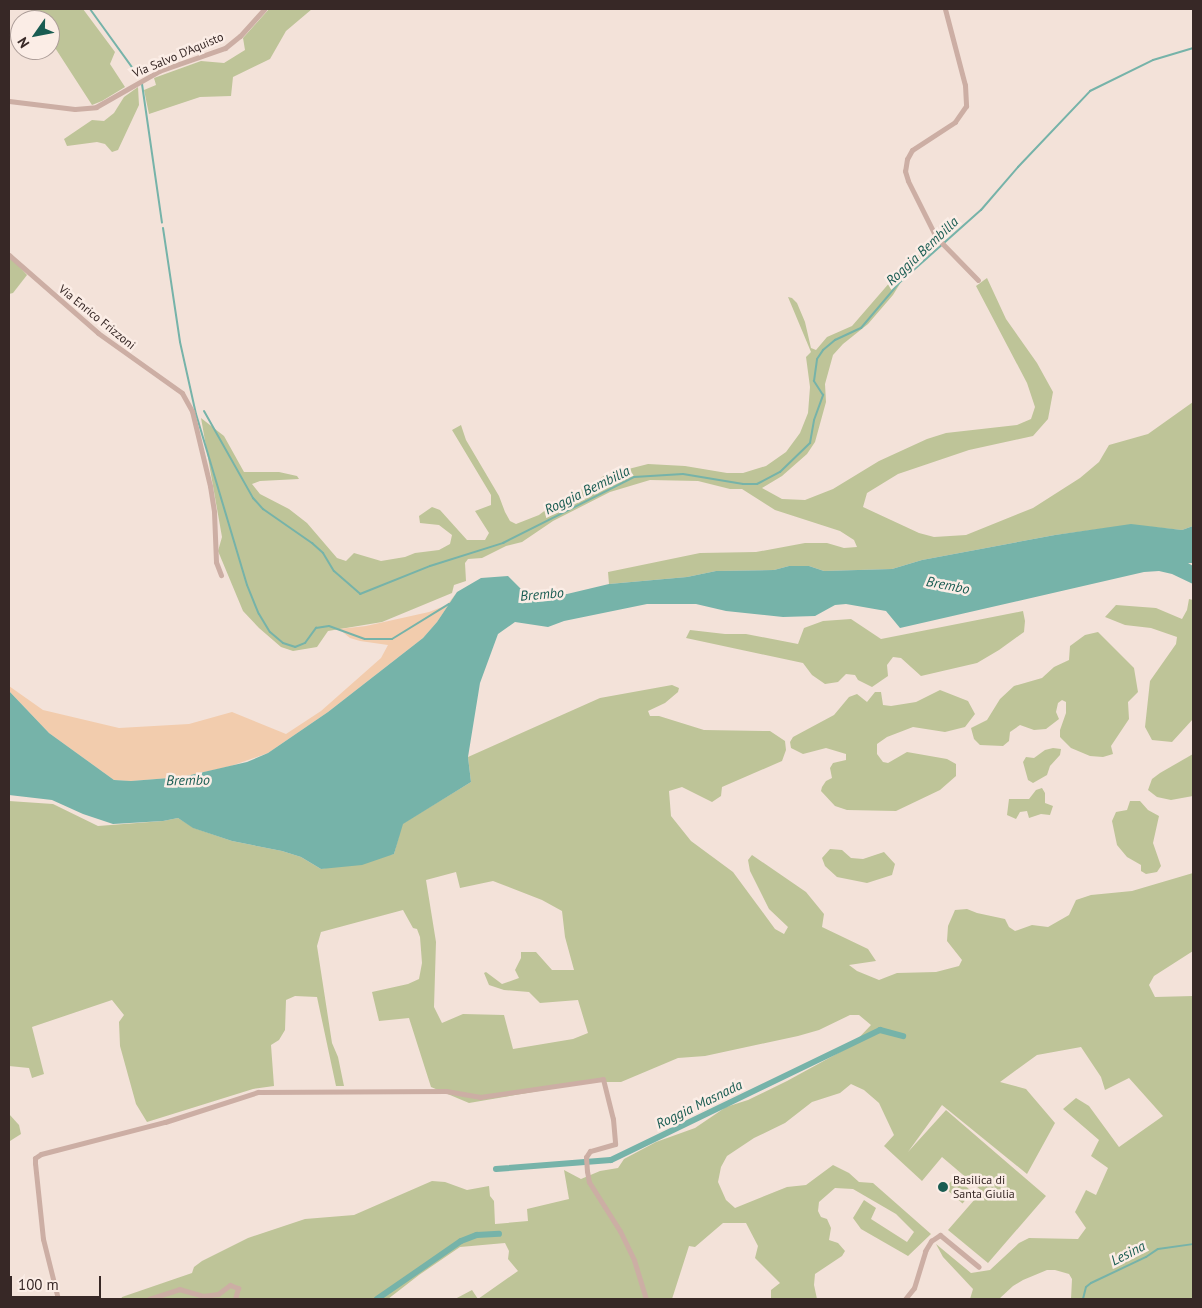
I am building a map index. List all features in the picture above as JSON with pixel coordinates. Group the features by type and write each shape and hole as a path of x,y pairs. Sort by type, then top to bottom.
{"street":[{"name":"Via Salvo D'Aquisto","path":"9,102 75,109 93,108 151,75 219,51 240,36 264,9"},
{"path":"946,12 965,85 966,109 955,122 913,149 905,168 908,181 937,238 978,280"},
{"name":"Via Enrico Frizzoni","path":"9,255 98,333 178,390 192,411 214,512 216,562 221,575"},
{"path":"58,1299 44,1238 36,1158 41,1154 165,1122 258,1092 446,1091 480,1097 603,1079 612,1119 615,1144 597,1147 590,1151 586,1157 589,1182 620,1231 634,1260 646,1299"},
{"path":"905,1299 914,1288 925,1251 931,1242 940,1235 979,1267"},
{"path":"149,1299 180,1289 203,1296 218,1294 230,1285 238,1288 235,1299"}],"green space":[{"path":"83,9 115,52 110,64 125,87 92,105 60,55 60,10 31,10"},
{"path":"269,9 312,9 286,31 270,59 233,77 231,96 200,97 149,114 144,90 156,85 154,78 201,61 224,63 245,50 243,38"},
{"path":"138,87 139,105 118,150 112,152 105,144 97,142 67,146 64,139 92,120 104,121 114,113 124,97"},
{"path":"926,248 931,252 901,282 893,295 868,324 843,344 833,355 825,384 826,402 815,442 807,454 782,476 762,488 782,499 805,500 833,489 879,461 927,439 946,433 1017,425 1031,419 1035,407 1027,383 976,286 987,278 1006,319 1037,363 1053,392 1048,419 1033,436 969,450 898,474 867,493 863,507 919,533 934,537 966,535 1033,508 1080,478 1099,462 1109,445 1148,434 1193,402 1193,526 1182,530 1131,525 1055,535 922,560 892,569 824,571 809,566 789,566 774,570 716,571 687,577 609,584 608,572 700,553 756,552 805,543 827,543 844,548 857,547 854,540 840,531 775,510 742,489 730,489 698,481 650,480 610,492 553,521 522,542 506,546 482,558 468,559 465,563 466,581 454,585 452,593 382,622 328,631 317,647 293,651 281,647 243,611 218,551 222,537 201,418 224,436 244,472 279,472 297,476 299,479 260,481 252,484 260,494 289,509 307,523 337,558 346,561 354,553 381,561 405,557 415,553 439,550 450,544 452,535 439,525 420,523 419,516 432,507 440,510 467,540 485,540 489,533 475,511 491,505 491,495 452,430 461,425 466,440 499,496 510,521 516,524 539,515 559,500 591,485 605,475 648,464 685,466 727,473 743,473 766,466 786,452 800,433 808,413 810,387 806,357 811,352 788,297 797,303 805,322 811,348 816,350 827,337 852,326 891,281"},
{"path":"9,255 27,275 13,293 9,294"},
{"path":"1189,599 1193,600 1193,719 1172,742 1152,740 1145,727 1150,681 1176,644 1177,637 1151,628 1125,625 1105,617 1116,605 1156,608 1182,619 1187,610"},
{"path":"1023,611 1025,621 1024,632 977,663 921,676 901,658 893,657 887,665 888,676 872,687 858,680 855,675 846,674 838,682 825,684 812,675 803,663 686,638 690,630 746,634 798,644 804,628 823,621 851,619 881,639"},
{"path":"1098,632 1134,668 1138,692 1128,702 1129,719 1111,746 1113,754 1103,757 1090,756 1071,748 1060,737 1060,730 1066,713 1066,702 1062,700 1058,703 1056,712 1059,719 1046,729 1034,730 1020,725 1010,732 1009,741 1003,746 980,745 974,739 971,728 987,720 1000,699 1014,686 1042,678 1054,667 1069,660 1070,646 1085,635"},
{"path":"672,685 679,688 678,692 665,703 648,711 650,716 659,716 704,730 770,731 785,741 786,750 782,761 722,787 721,796 712,802 682,787 669,791 671,816 691,841 733,872 775,929 784,934 788,927 769,909 750,871 748,860 752,855 806,892 824,914 822,927 868,949 876,961 849,965 857,971 879,980 897,973 936,972 959,966 962,960 947,941 948,926 955,910 967,909 1005,919 1009,927 1015,931 1032,925 1048,927 1069,915 1076,900 1091,895 1132,891 1193,873 1193,951 1154,976 1149,985 1155,997 1193,996 1193,1299 1071,1299 1072,1279 1069,1274 1047,1270 1013,1286 999,1299 970,1299 973,1289 943,1257 936,1244 971,1273 990,1270 1019,1243 1029,1238 1078,1239 1086,1228 1075,1212 1086,1190 1096,1195 1108,1168 1091,1156 1099,1140 1063,1109 1076,1098 1089,1106 1119,1147 1163,1116 1129,1078 1105,1090 1101,1077 1081,1047 1037,1055 1000,1082 1026,1089 1055,1123 1027,1174 942,1105 908,1152 946,1110 1046,1196 988,1263 948,1230 982,1191 942,1157 922,1181 884,1146 894,1135 879,1103 864,1090 851,1084 840,1093 812,1102 785,1123 754,1138 727,1156 721,1167 718,1182 726,1200 735,1208 787,1187 806,1185 833,1165 849,1173 859,1182 873,1183 931,1234 908,1256 861,1229 853,1218 864,1200 876,1208 871,1219 907,1242 914,1232 896,1214 853,1189 835,1188 819,1202 818,1211 821,1217 827,1219 831,1228 829,1240 838,1243 845,1251 842,1256 815,1274 814,1285 817,1299 771,1299 771,1290 780,1283 755,1258 758,1246 746,1223 723,1223 695,1247 689,1246 672,1299 478,1299 518,1271 508,1259 509,1251 505,1243 460,1247 388,1299 121,1299 122,1297 192,1273 194,1267 202,1261 248,1238 305,1219 354,1215 432,1181 445,1182 467,1190 489,1186 490,1196 494,1201 495,1224 528,1221 527,1209 569,1199 564,1170 581,1179 600,1171 618,1168 624,1159 656,1142 695,1128 726,1107 748,1100 787,1081 851,1046 871,1025 859,1015 850,1015 819,1030 798,1036 705,1056 678,1058 621,1082 592,1082 469,1103 431,1087 409,1018 379,1021 372,992 408,984 419,979 422,963 420,937 417,929 413,928 403,910 321,932 317,946 332,1043 338,1057 344,1086 336,1086 317,997 295,996 286,1000 285,1030 279,1040 271,1045 274,1086 253,1089 147,1122 136,1104 120,1046 119,1022 124,1015 112,1000 32,1027 44,1074 32,1078 29,1068 9,1066 9,801 53,804 98,826 178,818 194,828 232,841 282,851 301,857 321,869 394,854 402,824 471,782 468,757 600,698","holes":["456,872 460,888 493,881 542,900 562,911 565,937 574,970 552,970 536,952 521,952 521,958 515,970 519,978 502,984 486,972 484,973 489,985 504,990 529,992 540,1003 578,1000 588,1033 573,1039 513,1049 504,1015 463,1014 442,1023 434,1007 436,942 426,880"]},
{"path":"940,690 968,701 975,714 965,727 945,732 913,727 887,737 877,744 877,754 883,762 888,763 907,752 947,759 956,764 956,776 940,790 896,811 847,810 835,806 821,791 826,781 832,778 830,768 833,763 846,760 846,754 826,748 803,754 791,748 790,742 793,737 834,715 849,697 857,694 867,702 875,692 881,692 883,705 891,706 916,702"},
{"path":"1061,749 1060,755 1050,766 1047,775 1033,783 1028,780 1023,762 1026,757 1034,758 1045,750"},
{"path":"1193,754 1193,796 1171,800 1157,797 1148,790 1152,779"},
{"path":"1042,788 1045,793 1045,803 1053,806 1050,815 1041,814 1029,818 1027,811 1020,812 1016,819 1007,815 1009,799 1029,799 1036,790"},
{"path":"1130,801 1140,801 1148,810 1159,816 1153,843 1161,866 1157,872 1146,874 1141,871 1141,865 1127,857 1117,845 1112,821 1116,812 1127,810"},
{"path":"830,849 842,850 851,858 863,859 884,852 895,864 892,875 867,883 837,877 825,866 822,858"},
{"path":"9,1114 19,1125 21,1134 10,1141"},
{"path":"955,1177 972,1192 963,1203 945,1188"},
{"path":"472,1290 478,1299 455,1299"}],"sand":[{"path":"457,592 437,622 423,638 328,712 268,753 231,766 182,777 131,781 114,780 49,733 9,691 9,686 43,710 119,728 189,724 232,712 286,734 321,711 381,658 388,645 350,638 339,629 366,626 429,612 447,605"}],"water":[{"name":"Brembo","path":"1131,524 1182,530 1193,526 1193,563 1188,563 1193,566 1193,584 1172,574 1159,571 1144,572 900,628 886,611 846,604 835,605 815,616 783,617 726,611 696,604 647,604 564,621 548,627 515,622 498,634 480,683 468,757 471,782 403,824 394,854 362,865 321,869 301,857 282,851 232,841 193,828 178,818 163,821 113,824 83,814 52,800 9,795 9,691 49,733 114,780 131,781 182,777 247,762 268,753 328,712 423,638 437,622 457,592 481,578 508,576 522,590 534,596 567,594 609,584 687,577 716,571 774,570 789,566 809,566 824,571 892,569 922,560 1055,535"}],"waterway":[{"path":"90,9 139,77"},
{"name":"Roggia Bembilla","path":"204,411 253,498 263,509 312,543 323,553 334,571 360,594 430,566 503,543 634,477 683,474 743,484 757,484 780,472 810,443 814,420 823,395 814,381 817,359 823,350 835,340 861,328 899,283 981,210 1018,167 1090,91 1153,60 1193,48"},
{"path":"142,84 162,223"},
{"path":"163,228 180,342 196,414 247,585 259,614 270,632 283,643 295,647 305,643 316,628 329,626 365,639 392,639 449,604"},
{"name":"Roggia Masnada","path":"496,1169 611,1160 880,1030 903,1036"},
{"name":"Roggia Masnada","path":"377,1299 461,1241 477,1235 499,1234"},
{"name":"Lesina","path":"1083,1299 1086,1287 1091,1283 1146,1257 1158,1249 1193,1244"}],"place":[{"name":"Basilica di Santa Giulia","path":"943,1187"}]}
